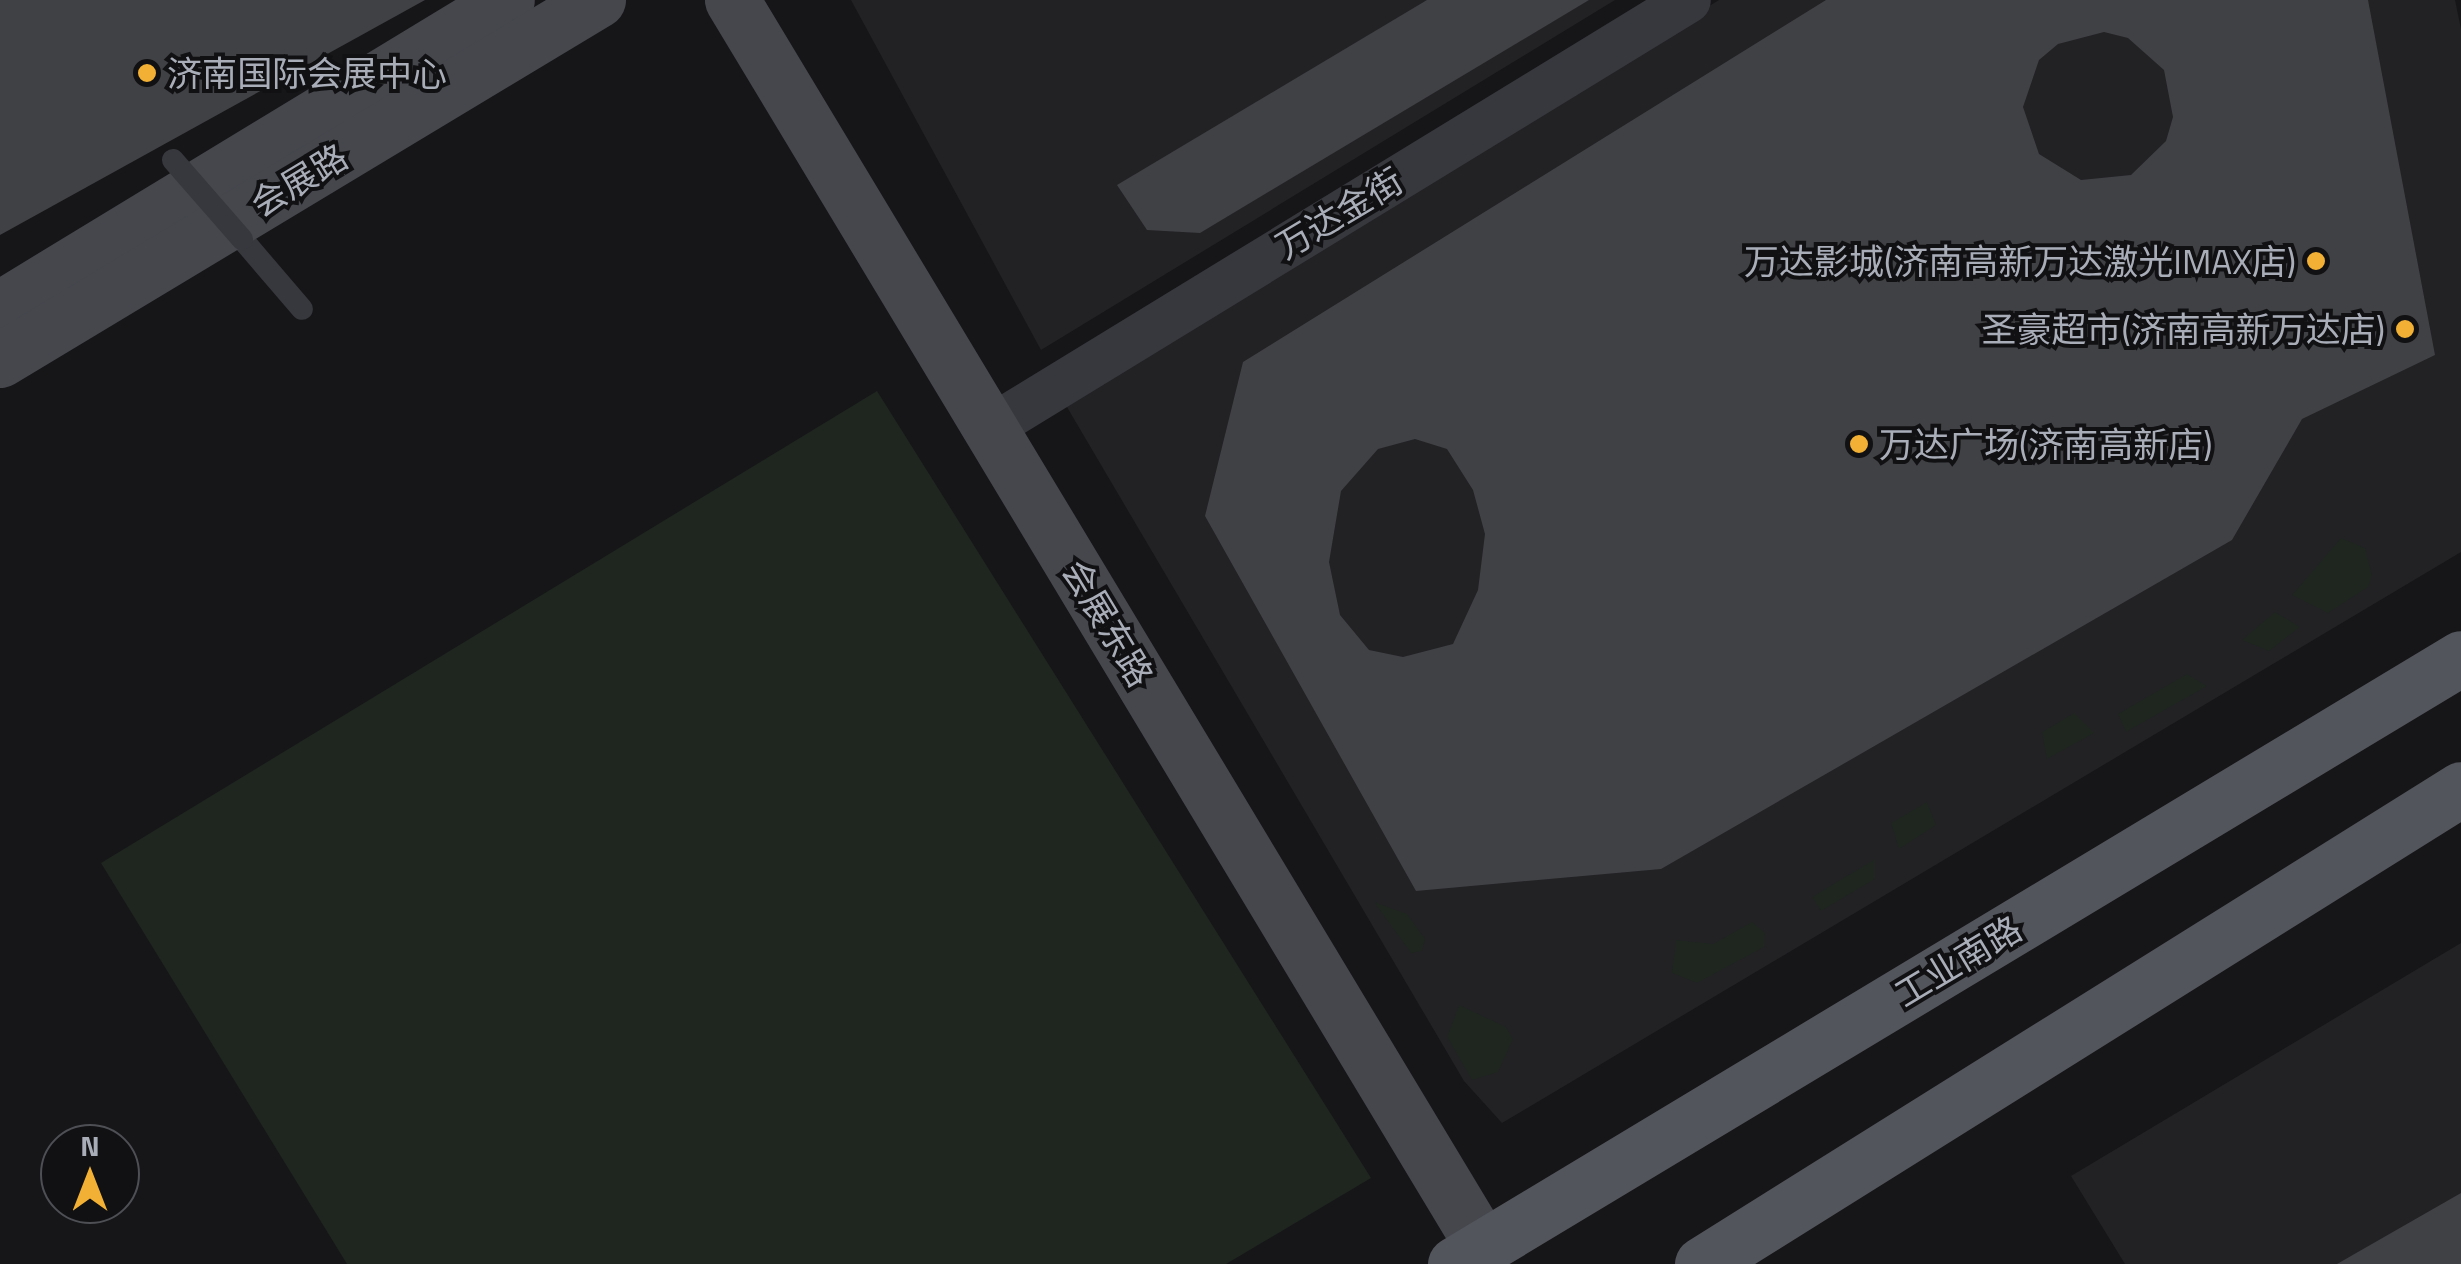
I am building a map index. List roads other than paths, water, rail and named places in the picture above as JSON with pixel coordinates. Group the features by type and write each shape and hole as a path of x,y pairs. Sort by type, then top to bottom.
{"main road":[{"name":"工业南路","path":"1469,1256 2461,658"},
{"path":"1702,1264 2461,788"}],"street":[{"name":"会展路","path":"0,308 507,0"},
{"name":"会展路","path":"0,360 598,0"},
{"name":"会展东路","path":"732,0 990,427 1469,1256"},
{"name":"万达金街","path":"990,427 1688,0"}],"lane":[{"path":"167,153 302,309"}],"place":[{"name":"济南国际会展中心","path":"147,73"},
{"name":"万达影城(济南高新万达激光IMAX店)","path":"2316,261"},
{"name":"圣豪超市(济南高新万达店)","path":"2405,329"},
{"name":"万达广场(济南高新店)","path":"1859,444"}]}
